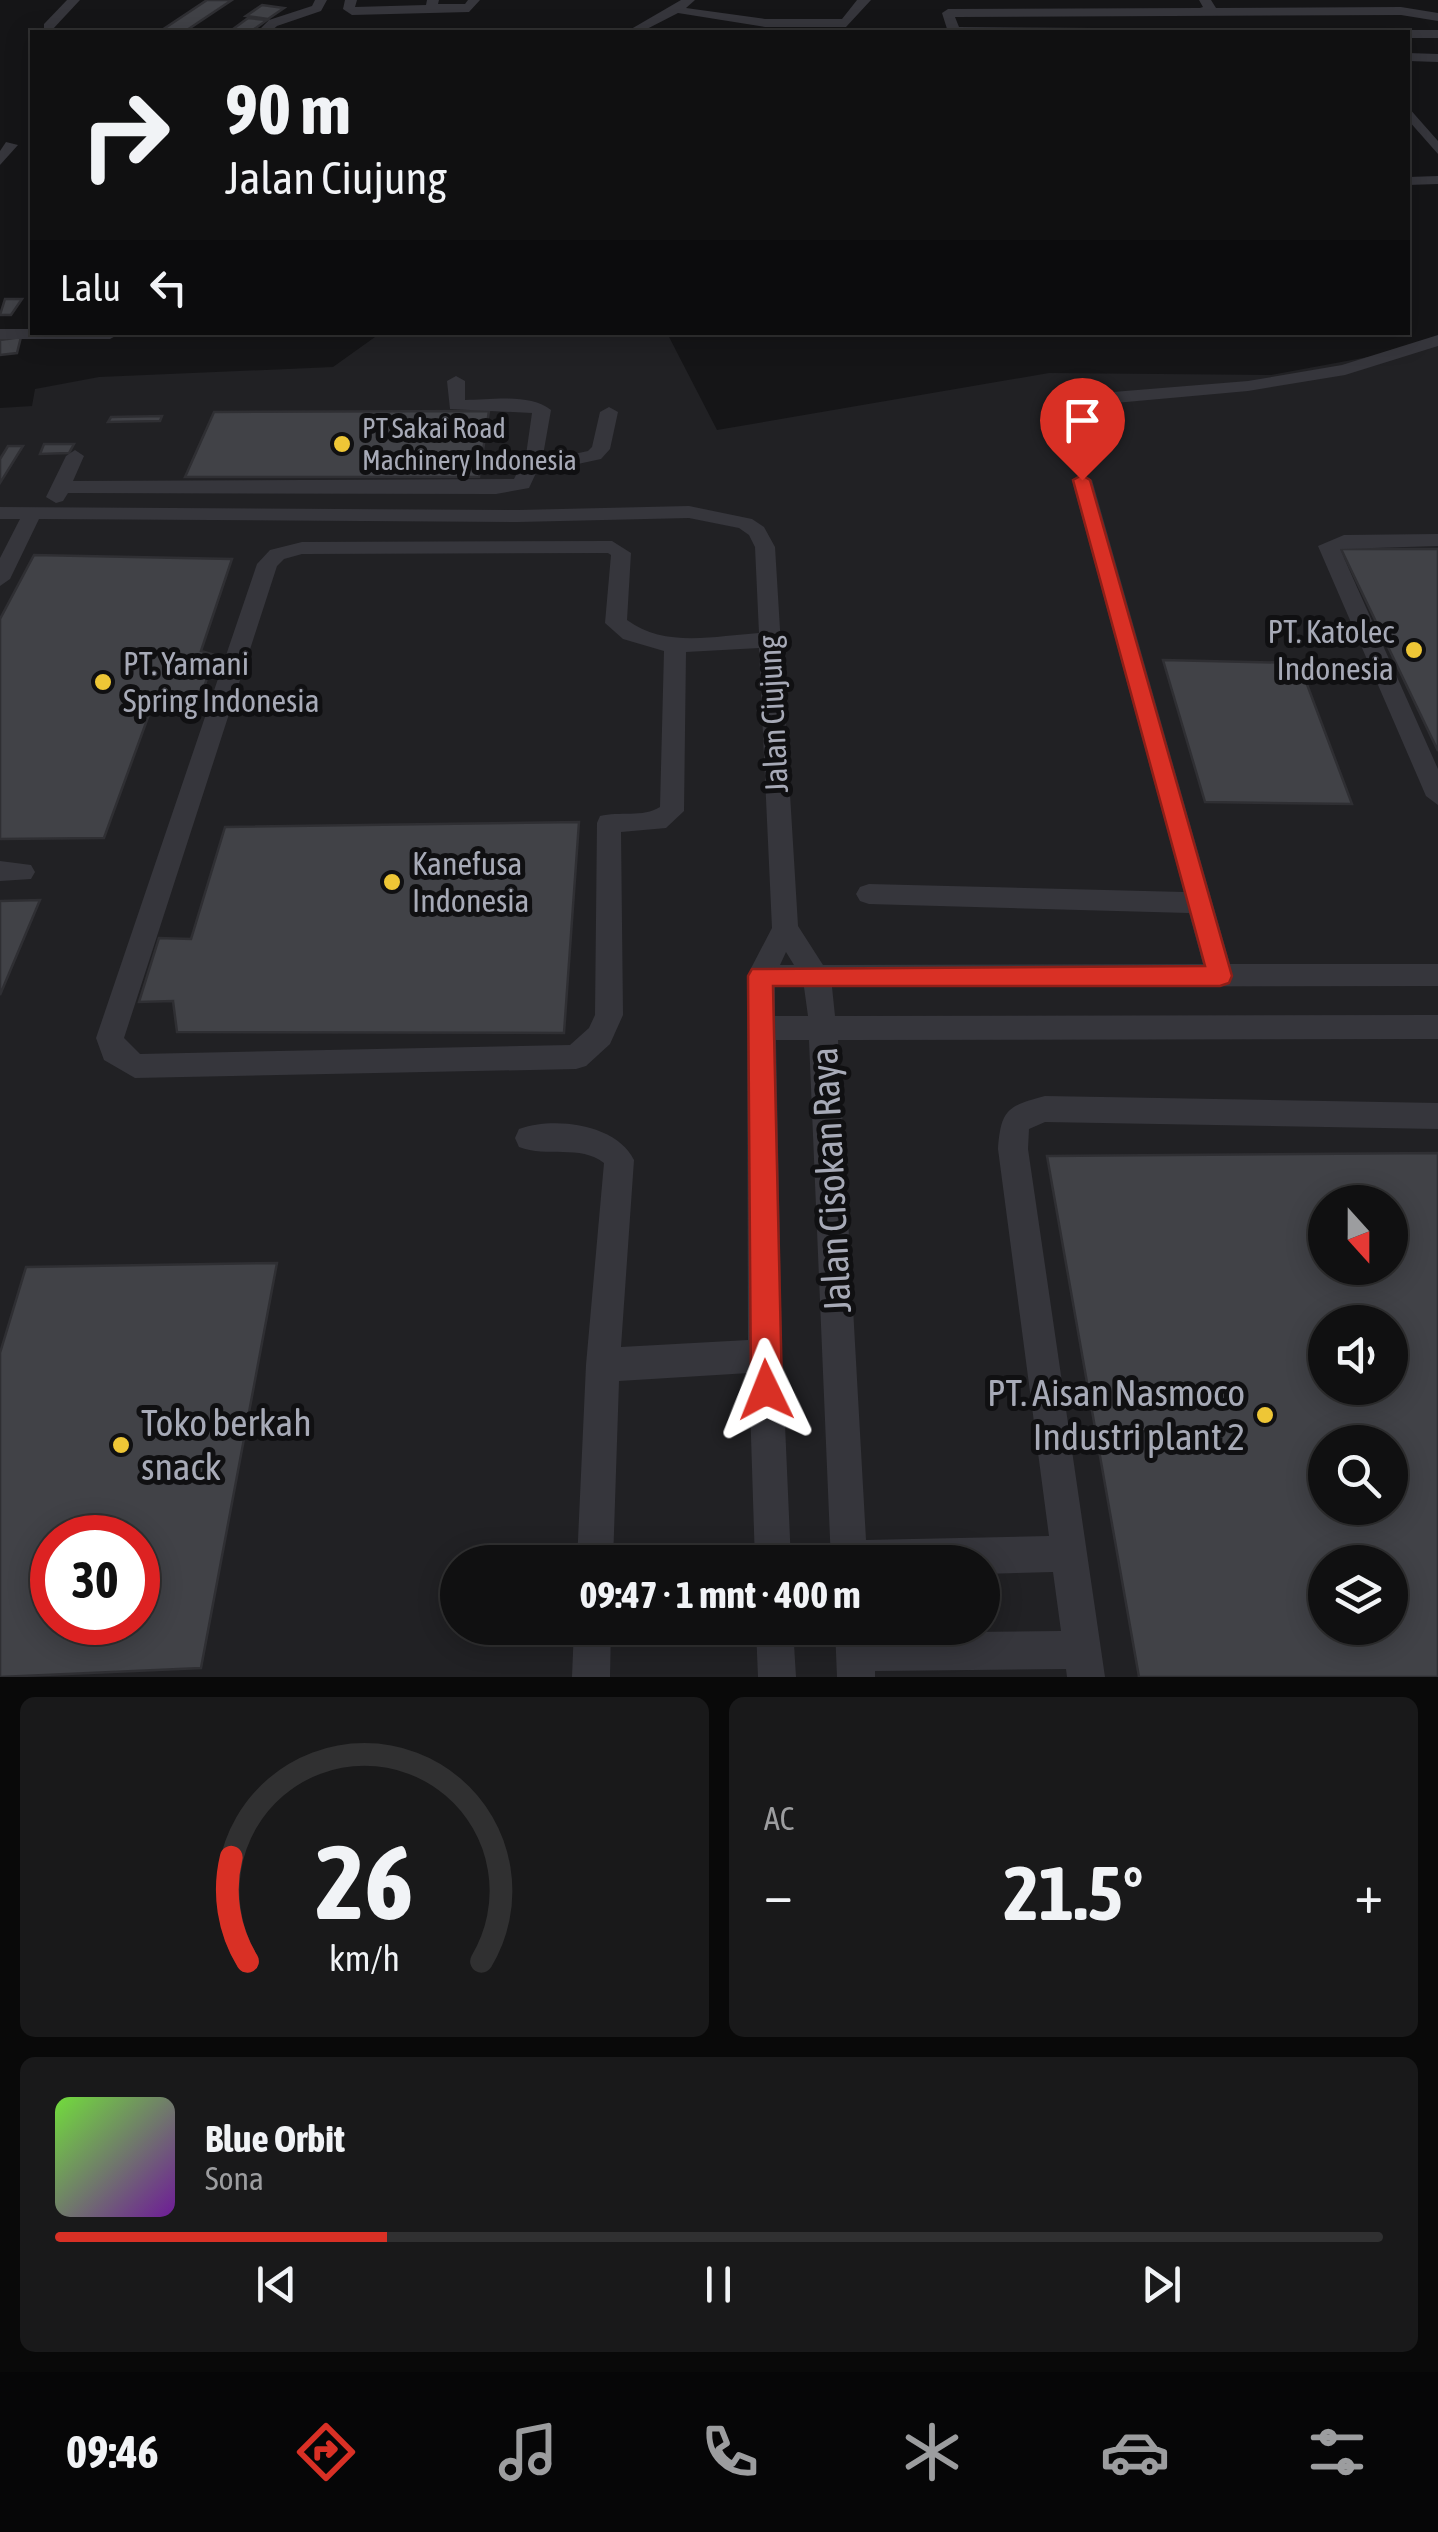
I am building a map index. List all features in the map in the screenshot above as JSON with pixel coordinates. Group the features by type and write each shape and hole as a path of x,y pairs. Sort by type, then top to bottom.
{"street":[{"path":"48,27 74,0"},
{"path":"265,30 274,23 317,8 321,0"},
{"path":"351,0 350,11 394,4 469,8 474,0"},
{"path":"636,30 684,5 765,24 846,23 865,0"},
{"path":"953,30 948,13 1204,6 1401,11 1438,17"},
{"path":"1124,11 1137,30"},
{"path":"1410,34 1438,34"},
{"path":"1432,58 1438,71"},
{"path":"1410,114 1438,150"},
{"path":"0,161 11,145"},
{"path":"1410,181 1438,180"},
{"path":"0,334 30,334"},
{"path":"1110,398 1248,386 1345,370 1438,340"},
{"path":"62,487 496,488 522,484 530,469 542,410 530,406 456,405 456,381"},
{"path":"530,469 594,455 601,449 609,412"},
{"path":"0,579 40,512 62,487 76,456"},
{"path":"1082,480 1220,976"},
{"name":"Jalan Ciujung","path":"0,513 518,516 689,512 722,516 757,531 765,546 785,928 761,976"},
{"path":"1438,540 1344,541 1328,546 1438,796"},
{"path":"675,643 672,812 658,821 616,820 608,826 609,1015 590,1049 576,1057 134,1066 114,1052 110,1038 267,564 277,554 302,548 612,546 620,552 616,624 640,640 769,640"},
{"path":"869,894 1198,903"},
{"path":"785,928 817,978"},
{"path":"761,976 1438,975"},
{"name":"Jalan Cisokan Raya","path":"761,976 765,1356 772,1545"},
{"name":"Jalan Cisokan Raya","path":"817,978 823,1028 848,1545"},
{"path":"762,1028 1438,1027"},
{"path":"854,1652 1084,1664 1013,1149 1015,1123 1026,1114 1045,1109 1438,1116"},
{"path":"530,1138 602,1143 614,1149 620,1160 602,1365 596,1545"},
{"path":"602,1365 765,1356"},
{"path":"1000,1556 1067,1554"},
{"path":"591,1677 592,1645"},
{"path":"776,1645 777,1677"}],"shaded area":[{"path":"378,335 668,335 717,430 1049,373 1271,375 1438,344 1438,1677 0,1677 0,408 32,406 35,389 99,377 333,367"}],"building":[{"path":"207,0 232,0 187,30 162,30"},
{"path":"262,5 284,8 268,19 246,16"},
{"path":"248,18 267,20 253,30 232,30"},
{"path":"5,299 22,299 11,315 0,315"},
{"path":"21,337 17,353 0,355 0,340"},
{"name":"PT Sakai Road Machinery Indonesia","path":"489,411 479,477 185,477 214,412"},
{"path":"162,416 160,421 108,422 111,417"},
{"path":"44,444 74,444 69,453 40,454"},
{"path":"8,446 23,446 0,483 0,459"},
{"name":"PT. Katolec Indonesia","path":"1341,549 1438,549 1438,751"},
{"name":"PT. Yamani Spring Indonesia","path":"34,555 232,559 201,651 215,655 197,708 151,709 104,838 0,839 0,619"},
{"path":"1163,660 1299,663 1352,804 1205,802"},
{"name":"Kanefusa Indonesia","path":"579,822 564,1033 177,1032 173,1001 139,1002 159,938 191,939 225,827"},
{"path":"40,900 0,995 0,901"},
{"name":"PT. Aisan Nasmoco Industri plant 2","path":"1438,1153 1438,1677 1139,1677 1047,1156"},
{"name":"Toko berkah snack","path":"277,1263 201,1668 0,1677 0,1353 26,1267"}],"place":[{"name":"PT Sakai Road Machinery Indonesia","path":"342,444"},
{"name":"PT. Katolec Indonesia","path":"1414,650"},
{"name":"PT. Yamani Spring Indonesia","path":"103,682"},
{"name":"Kanefusa Indonesia","path":"392,882"},
{"name":"PT. Aisan Nasmoco Industri plant 2","path":"1265,1415"},
{"name":"Toko berkah snack","path":"121,1445"}],"route":[{"path":"766,1390 761,976 1220,976 1082,480"}]}
